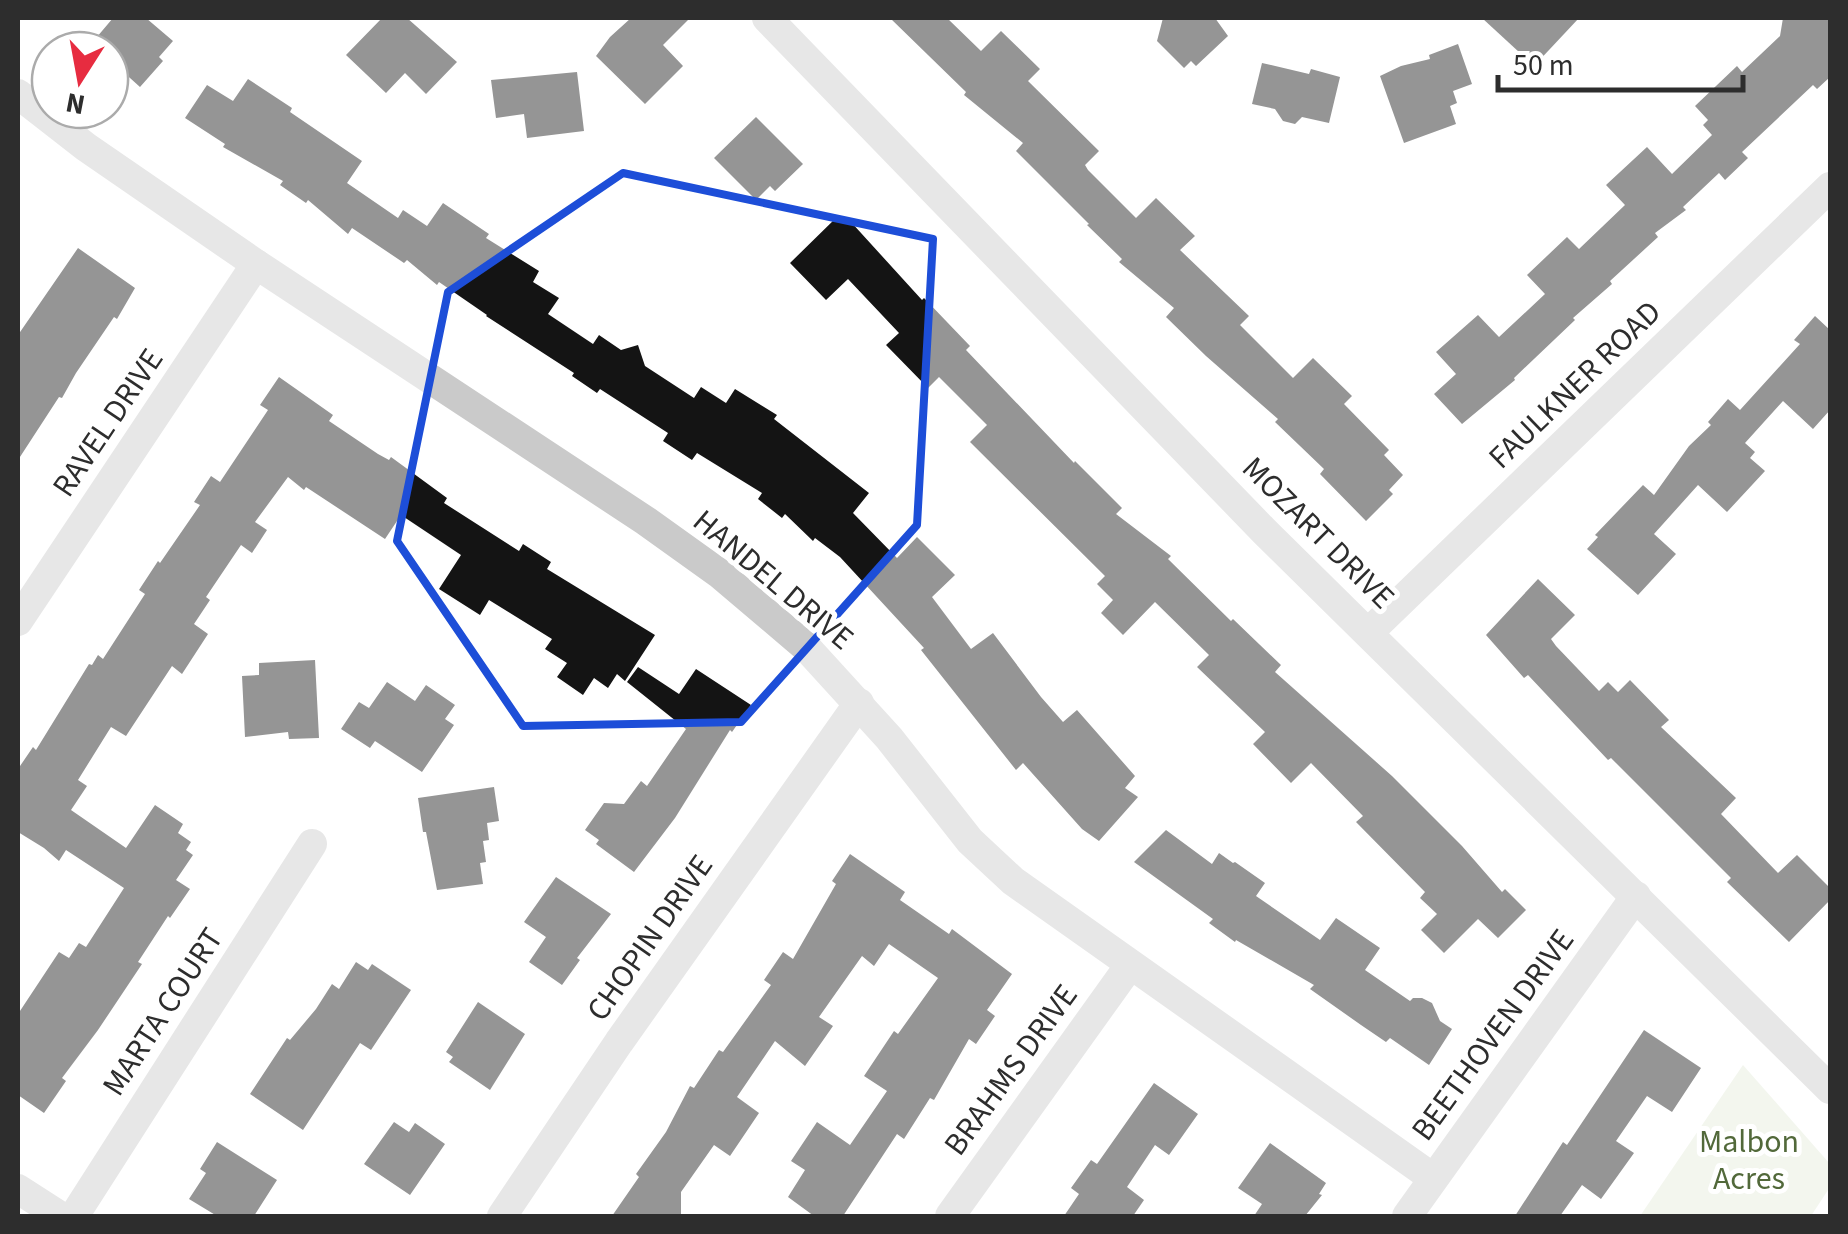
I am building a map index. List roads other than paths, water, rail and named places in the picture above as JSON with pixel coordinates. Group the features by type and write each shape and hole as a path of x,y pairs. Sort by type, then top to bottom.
{"street":[{"name":"MOZART DRIVE","path":"767,18 1265,532 1830,1089"},
{"name":"HANDEL DRIVE","path":"18,94 86,147 256,264 705,564 806,646 859,702 970,842 1013,881 1434,1178"},
{"name":"FAULKNER ROAD","path":"1368,632 1830,187"},
{"name":"RAVEL DRIVE","path":"18,621 256,264"},
{"name":"CHOPIN DRIVE","path":"502,1216 630,1026 859,702"},
{"name":"MARTA COURT","path":"74,1216 312,844"},
{"name":"BEETHOVEN DRIVE","path":"1406,1216 1636,896"},
{"name":"BRAHMS DRIVE","path":"950,1216 1130,965"},
{"path":"18,1188 60,1216"}],"park label":[{"name":"Malbon Acres","path":"1749,1160"}]}
